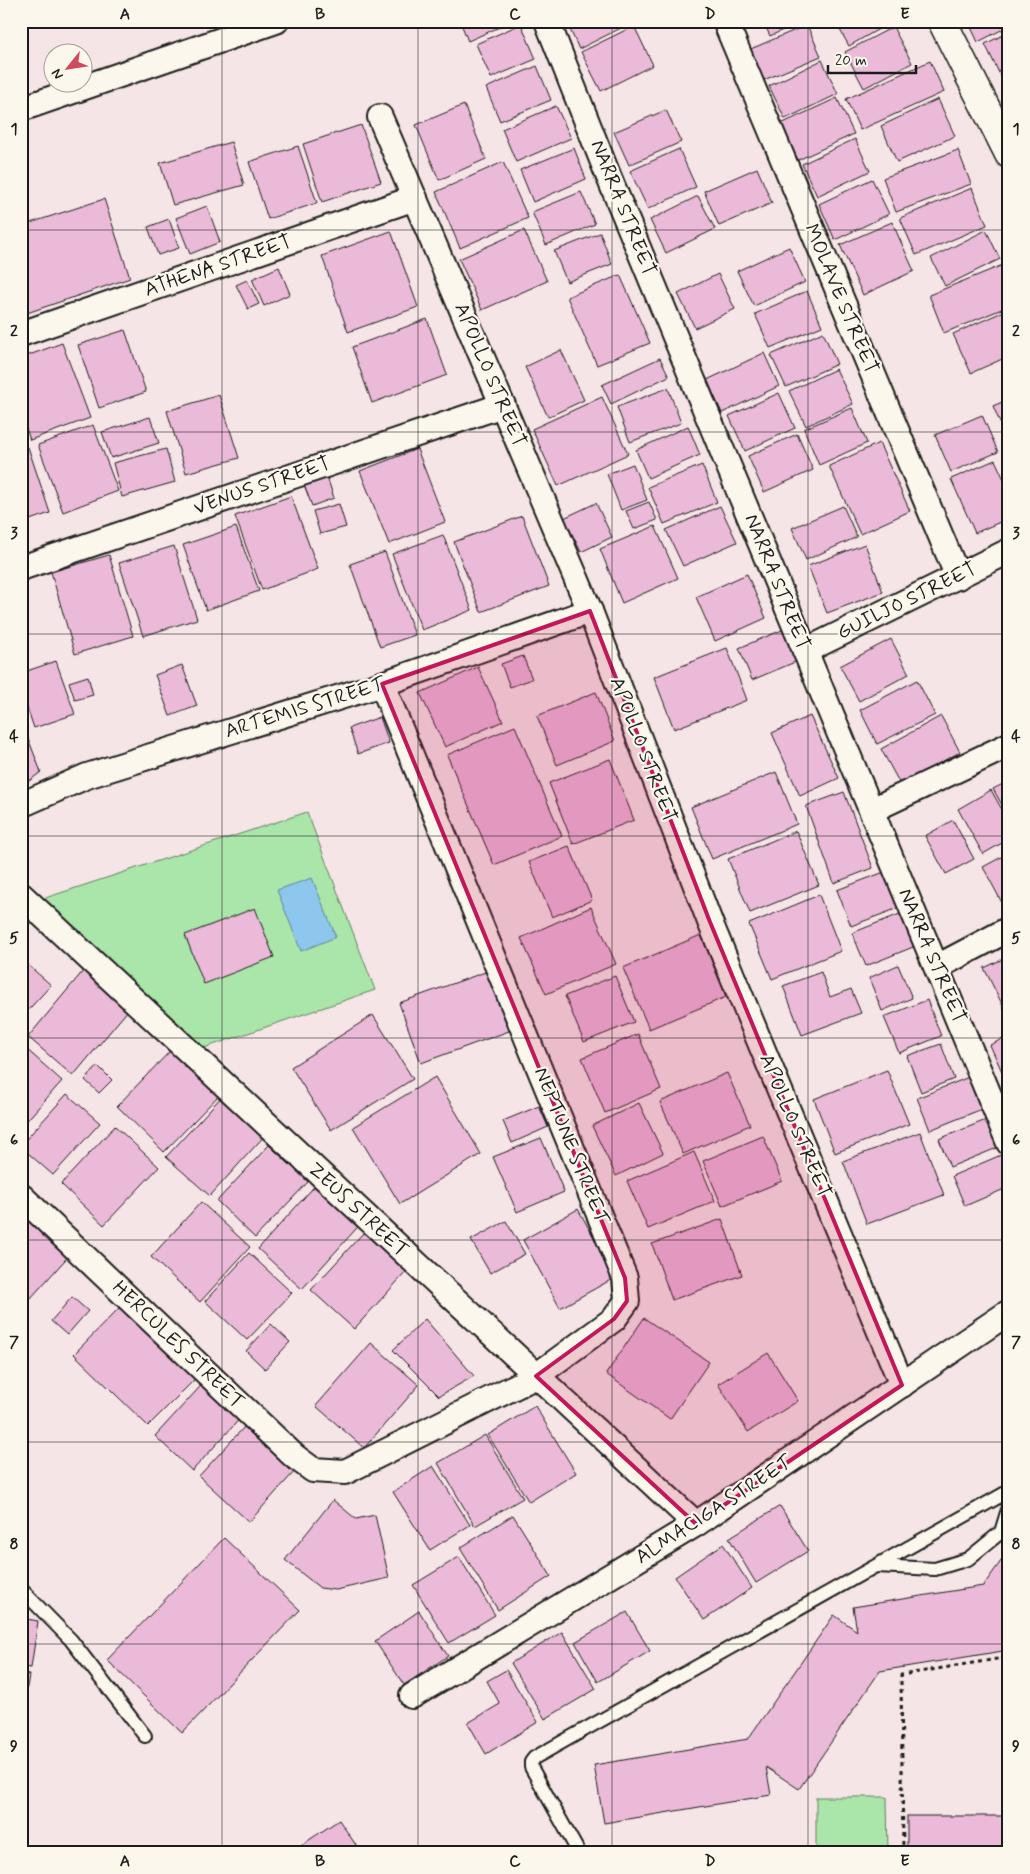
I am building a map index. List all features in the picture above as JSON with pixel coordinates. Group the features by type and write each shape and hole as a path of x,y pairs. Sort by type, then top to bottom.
{"street":[{"path":"21,109 276,21"},
{"name":"NARRA STREET","path":"547,21 805,651 1006,1127"},
{"name":"MOLAVE STREET","path":"725,21 958,577"},
{"path":"942,21 1009,154"},
{"name":"APOLLO STREET","path":"380,117 590,611 710,922 902,1385"},
{"name":"ATHENA STREET","path":"21,334 415,198"},
{"name":"VENUS STREET","path":"21,568 503,405"},
{"name":"GUILJO STREET","path":"805,651 1009,551"},
{"name":"ARTEMIS STREET","path":"21,805 87,776 382,684 590,611"},
{"name":"NEPTUNE STREET","path":"345,1472 536,1376 614,1319 627,1301 626,1278 382,684"},
{"path":"872,810 1009,745"},
{"name":"ZEUS STREET","path":"21,895 696,1524"},
{"path":"937,967 1009,930"},
{"name":"HERCULES STREET","path":"21,1196 294,1456 313,1470 345,1472"},
{"name":"ALMACIGA STREET","path":"412,1696 696,1524 1009,1312"}],"lane":[{"path":"579,1853 531,1768 531,1762 534,1758 1009,1491"},
{"path":"877,1566 935,1569 968,1559 1001,1532 1009,1506"},
{"path":"21,1589 71,1640 145,1736"}],"path":[{"path":"903,1853 901,1675 1009,1657"}],"highlighted area":[{"path":"590,611 710,922 902,1385 696,1524 536,1376 614,1319 627,1301 625,1278 382,684"}],"green space":[{"path":"307,812 375,990 198,1050 30,903"},
{"path":"816,1797 887,1797 888,1853 816,1853"}],"water":[{"path":"312,878 336,937 301,951 277,890"}],"building":[{"path":"460,21 513,21 468,41"},
{"path":"566,21 633,21 633,22 579,49"},
{"path":"747,21 763,21 750,28"},
{"path":"763,21 803,21 770,36"},
{"path":"835,21 893,21 849,46"},
{"path":"968,21 1009,21 1009,26 978,42"},
{"path":"521,24 536,59 491,78 476,44"},
{"path":"807,25 821,56 759,82 746,51"},
{"path":"634,26 653,65 601,91 581,52"},
{"path":"893,27 912,63 864,88 845,52"},
{"path":"1009,32 1009,76 1002,79 985,44"},
{"path":"822,60 838,94 785,119 769,86"},
{"path":"930,61 944,92 860,130 846,99"},
{"path":"537,66 551,100 500,121 486,88"},
{"path":"837,98 854,134 798,160 781,124"},
{"path":"938,99 955,136 897,162 881,126"},
{"path":"464,105 486,159 439,180 416,125"},
{"path":"556,106 571,138 516,162 502,129"},
{"path":"666,110 681,142 629,165 614,132"},
{"path":"361,125 381,182 322,202 303,144"},
{"path":"855,139 870,171 817,196 802,164"},
{"path":"231,142 244,185 173,205 160,163"},
{"path":"298,146 317,203 268,219 249,162"},
{"path":"574,148 586,179 533,202 520,170"},
{"path":"679,149 696,187 648,209 630,171"},
{"path":"958,150 971,184 896,212 883,178"},
{"path":"503,162 528,218 460,248 436,192"},
{"path":"757,168 772,203 719,226 704,191"},
{"path":"872,179 889,214 835,240 819,204"},
{"path":"972,188 987,225 916,255 900,218"},
{"path":"581,192 595,224 546,245 532,212"},
{"path":"698,196 715,229 666,253 650,220"},
{"path":"104,199 130,278 21,315 21,226"},
{"path":"207,206 220,242 190,254 176,218"},
{"path":"169,219 179,248 158,255 148,227"},
{"path":"892,222 914,271 863,295 840,245"},
{"path":"524,230 547,281 482,310 459,259"},
{"path":"986,230 1000,259 945,286 931,258"},
{"path":"391,231 418,307 348,332 322,256"},
{"path":"600,233 612,264 567,282 554,251"},
{"path":"789,247 805,282 754,306 737,271"},
{"path":"1003,265 1009,279 1009,306 944,333 929,295"},
{"path":"279,267 290,294 264,306 252,279"},
{"path":"718,274 735,309 695,328 678,294"},
{"path":"620,275 650,343 597,365 567,297"},
{"path":"247,280 259,304 248,309 236,285"},
{"path":"807,291 822,326 770,348 755,314"},
{"path":"1009,309 1009,356 971,373 953,334"},
{"path":"427,319 447,375 372,403 352,347"},
{"path":"125,330 146,392 99,408 78,345"},
{"path":"823,332 837,364 786,387 771,355"},
{"path":"62,343 90,418 30,440 21,414 21,358"},
{"path":"561,350 584,400 548,417 525,367"},
{"path":"764,353 779,386 722,413 707,380"},
{"path":"660,358 669,376 611,404 602,385"},
{"path":"836,369 853,404 806,426 789,391"},
{"path":"668,388 681,423 630,442 617,407"},
{"path":"779,393 795,428 745,451 729,416"},
{"path":"219,395 239,458 186,473 167,411"},
{"path":"602,397 628,454 558,486 532,429"},
{"path":"1009,399 1009,444 993,406"},
{"path":"852,408 867,443 819,465 804,429"},
{"path":"982,415 998,452 951,472 935,435"},
{"path":"150,417 159,443 111,458 102,432"},
{"path":"93,425 118,491 63,512 38,445"},
{"path":"688,426 700,455 648,478 636,450"},
{"path":"797,434 813,470 764,492 748,456"},
{"path":"879,443 910,511 860,534 829,466"},
{"path":"28,447 50,513 21,523 21,450"},
{"path":"166,449 175,482 122,497 113,463"},
{"path":"417,449 445,522 389,544 360,471"},
{"path":"995,460 1009,490 1009,518 975,533 951,479"},
{"path":"633,464 647,500 621,510 607,474"},
{"path":"702,465 717,502 664,524 648,487"},
{"path":"326,474 334,498 312,506 303,482"},
{"path":"291,496 318,569 262,590 235,516"},
{"path":"649,502 657,520 634,529 626,511"},
{"path":"596,503 612,537 581,552 564,518"},
{"path":"339,504 346,527 320,534 313,511"},
{"path":"720,506 737,542 683,566 666,530"},
{"path":"843,506 857,537 806,560 792,528"},
{"path":"522,516 549,586 481,612 454,542"},
{"path":"655,526 678,578 622,603 600,549"},
{"path":"236,527 259,591 206,610 183,545"},
{"path":"443,535 472,610 422,630 392,554"},
{"path":"865,544 883,592 827,613 808,566"},
{"path":"174,546 197,619 143,636 119,563"},
{"path":"385,552 415,635 380,647 350,564"},
{"path":"109,555 133,636 75,654 51,572"},
{"path":"747,574 766,618 715,641 696,597"},
{"path":"787,628 800,660 752,680 739,648"},
{"path":"891,639 909,674 859,701 840,666"},
{"path":"727,648 747,700 674,729 654,677"},
{"path":"523,656 532,679 510,687 501,664"},
{"path":"56,661 75,714 34,728 21,690 21,673"},
{"path":"182,665 197,706 170,716 155,675"},
{"path":"478,667 503,721 445,747 420,693"},
{"path":"88,676 93,695 75,700 69,682"},
{"path":"917,680 935,715 877,744 860,710"},
{"path":"596,692 615,741 557,765 537,716"},
{"path":"810,716 839,778 800,796 772,733"},
{"path":"941,716 960,752 900,784 881,749"},
{"path":"380,717 389,743 358,754 349,728"},
{"path":"21,720 41,772 21,787"},
{"path":"515,726 562,836 494,865 447,755"},
{"path":"610,759 634,820 573,844 549,783"},
{"path":"776,772 797,824 712,859 691,807"},
{"path":"1009,781 1009,817 993,789"},
{"path":"991,790 1009,822 1009,839 983,854 958,809"},
{"path":"844,792 873,868 834,883 806,806"},
{"path":"953,820 974,859 946,874 925,836"},
{"path":"796,831 819,885 750,913 728,859"},
{"path":"569,846 592,900 552,917 529,862"},
{"path":"1009,853 1009,913 1008,914 983,867"},
{"path":"887,871 901,907 851,926 837,890"},
{"path":"819,895 841,951 772,979 749,924"},
{"path":"591,907 616,964 546,994 521,938"},
{"path":"255,908 274,957 204,984 185,935"},
{"path":"905,912 918,945 866,966 852,933"},
{"path":"701,935 726,997 649,1029 623,968"},
{"path":"1009,956 1009,1018 984,968"},
{"path":"21,959 51,985 21,1018"},
{"path":"898,965 912,998 882,1011 869,978"},
{"path":"84,970 129,1009 73,1076 28,1037"},
{"path":"488,971 509,1031 421,1063 399,1003"},
{"path":"821,972 830,997 851,989 861,1013 802,1035 783,986"},
{"path":"615,976 634,1022 584,1042 565,996"},
{"path":"927,1000 941,1036 899,1053 884,1017"},
{"path":"373,1015 413,1079 331,1130 291,1067"},
{"path":"638,1034 661,1089 605,1113 582,1058"},
{"path":"1009,1036 1009,1087 990,1045"},
{"path":"941,1044 954,1079 921,1092 907,1056"},
{"path":"23,1046 62,1081 21,1127 21,1048"},
{"path":"174,1047 221,1093 164,1152 117,1106"},
{"path":"98,1066 112,1080 99,1093 85,1080"},
{"path":"887,1070 909,1124 835,1153 814,1099"},
{"path":"727,1073 750,1125 683,1154 660,1102"},
{"path":"974,1075 987,1107 930,1130 917,1098"},
{"path":"435,1077 481,1154 400,1204 353,1127"},
{"path":"67,1094 100,1123 53,1175 21,1145"},
{"path":"224,1094 267,1133 210,1196 166,1157"},
{"path":"639,1103 663,1153 616,1176 592,1126"},
{"path":"539,1106 548,1127 512,1143 503,1121"},
{"path":"986,1120 997,1148 950,1167 939,1139"},
{"path":"115,1126 159,1167 104,1225 61,1184"},
{"path":"920,1132 944,1195 867,1224 843,1161"},
{"path":"763,1136 782,1181 722,1206 703,1161"},
{"path":"541,1138 564,1192 517,1212 493,1157"},
{"path":"269,1145 308,1182 255,1238 217,1201"},
{"path":"694,1152 715,1201 648,1229 627,1181"},
{"path":"1001,1155 1009,1174 1009,1187 965,1206 952,1176"},
{"path":"320,1180 364,1220 302,1289 258,1249"},
{"path":"201,1202 250,1247 200,1302 151,1257"},
{"path":"21,1205 73,1251 30,1299 21,1291"},
{"path":"578,1209 616,1277 560,1308 523,1240"},
{"path":"722,1219 742,1275 672,1300 652,1244"},
{"path":"506,1221 525,1254 490,1273 471,1240"},
{"path":"364,1232 407,1271 354,1329 311,1290"},
{"path":"249,1253 292,1293 247,1340 205,1301"},
{"path":"72,1297 88,1311 67,1335 51,1321"},
{"path":"123,1304 197,1377 148,1426 74,1354"},
{"path":"644,1318 709,1362 670,1419 606,1374"},
{"path":"425,1319 474,1376 439,1396 393,1350"},
{"path":"271,1324 290,1342 265,1369 246,1351"},
{"path":"371,1343 419,1385 364,1448 316,1406"},
{"path":"768,1353 798,1401 748,1432 718,1384"},
{"path":"208,1378 246,1412 192,1471 155,1436"},
{"path":"535,1406 576,1473 529,1502 488,1435"},
{"path":"245,1426 295,1471 249,1522 199,1476"},
{"path":"485,1435 523,1498 475,1526 438,1463"},
{"path":"433,1466 470,1525 430,1550 393,1492"},
{"path":"333,1500 356,1519 375,1515 389,1578 336,1590 320,1588 285,1560"},
{"path":"780,1506 808,1551 756,1583 729,1538"},
{"path":"513,1515 551,1576 498,1610 460,1548"},
{"path":"224,1538 300,1610 182,1733 107,1660"},
{"path":"723,1544 752,1588 704,1620 675,1577"},
{"path":"1009,1550 1009,1650 880,1671 799,1789 766,1767 771,1795 604,1823 594,1765 748,1739 834,1615 857,1631 853,1607 983,1586"},
{"path":"459,1557 495,1615 449,1643 413,1585"},
{"path":"419,1611 448,1656 404,1685 375,1641"},
{"path":"627,1612 650,1651 598,1682 575,1642"},
{"path":"21,1618 38,1621 31,1668 21,1667"},
{"path":"562,1632 596,1689 545,1719 511,1663"},
{"path":"506,1670 538,1722 486,1754 468,1723 500,1704 487,1681"},
{"path":"21,1673 29,1675 24,1706 21,1706"},
{"path":"907,1816 1009,1816 1009,1853 907,1853"},
{"path":"339,1820 360,1851 357,1853 305,1853 300,1846"}]}
